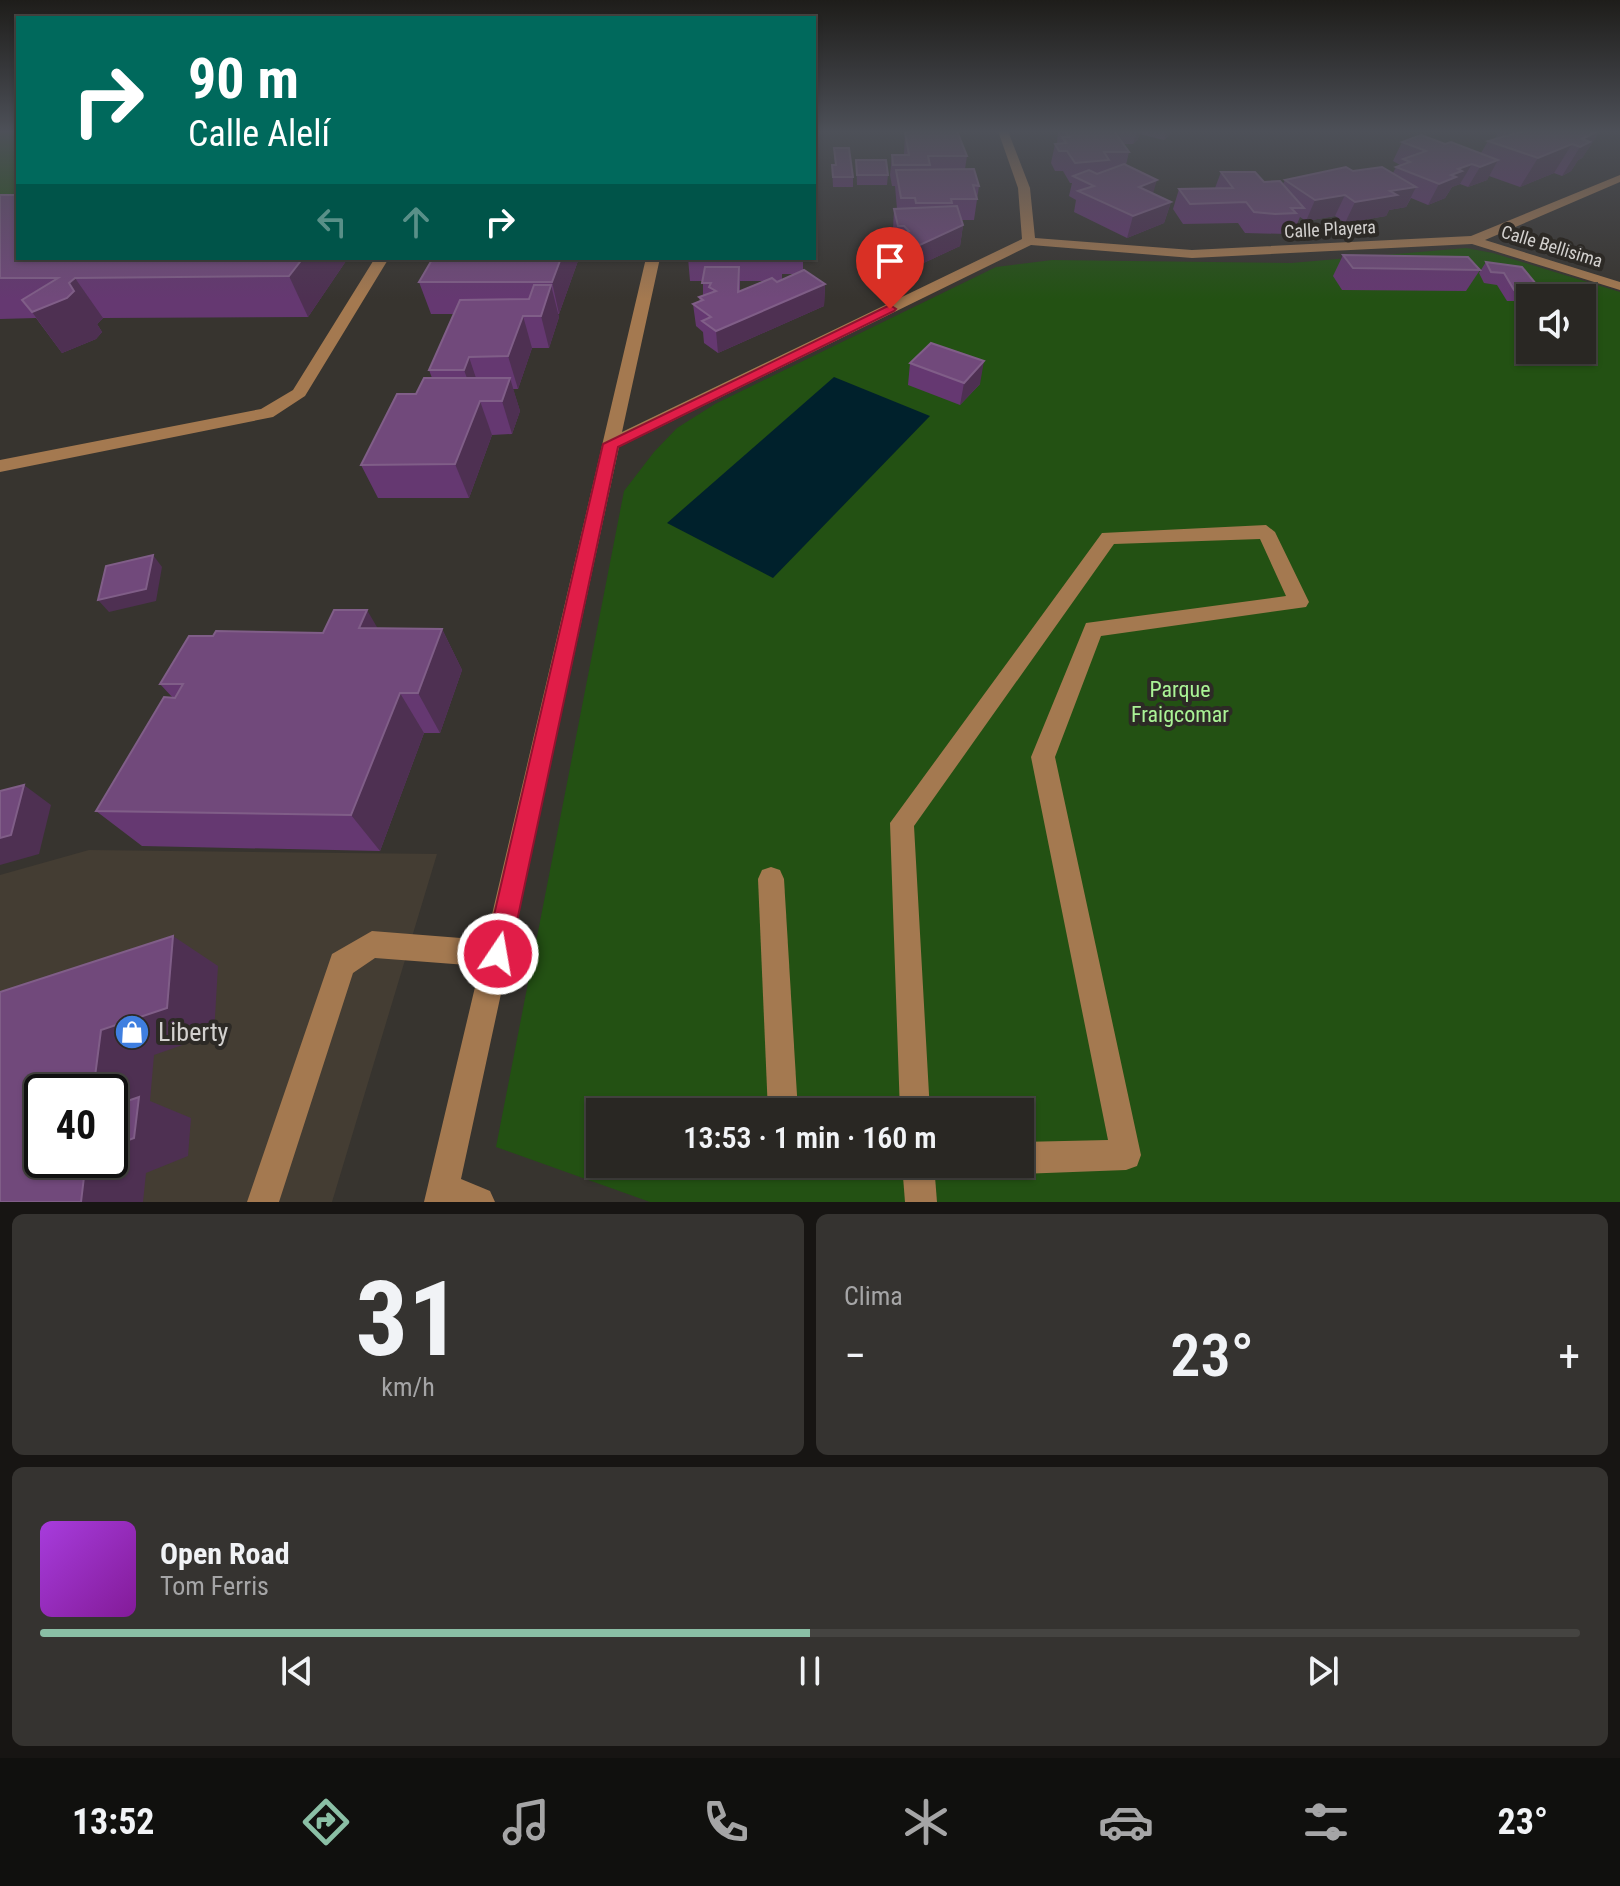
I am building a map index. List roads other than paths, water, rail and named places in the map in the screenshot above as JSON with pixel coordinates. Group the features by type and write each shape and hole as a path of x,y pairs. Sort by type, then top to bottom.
{"street":[{"path":"611,444 1029,241 1024,187"},
{"name":"Calle Playera","path":"1029,241 1192,254 1473,240 1598,187"},
{"name":"Calle Bellisima","path":"1473,240 1620,286"},
{"path":"0,466 239,420 283,405 299,393 381,260"},
{"path":"479,1202 443,1195 653,260"},
{"path":"914,1098 902,823 1109,538 1266,532 1299,602 1093,629 1043,757 1126,1155 1034,1158"},
{"path":"771,879 782,1098"},
{"path":"263,1202 342,964 372,944 498,954"},
{"path":"919,1178 921,1202"}],"water":[{"path":"834,377 930,416 773,578 667,523"}],"place":[{"name":"Liberty","path":"132,1032"}],"park label":[{"name":"Parque Fraigcomar","path":"1180,702"}]}
